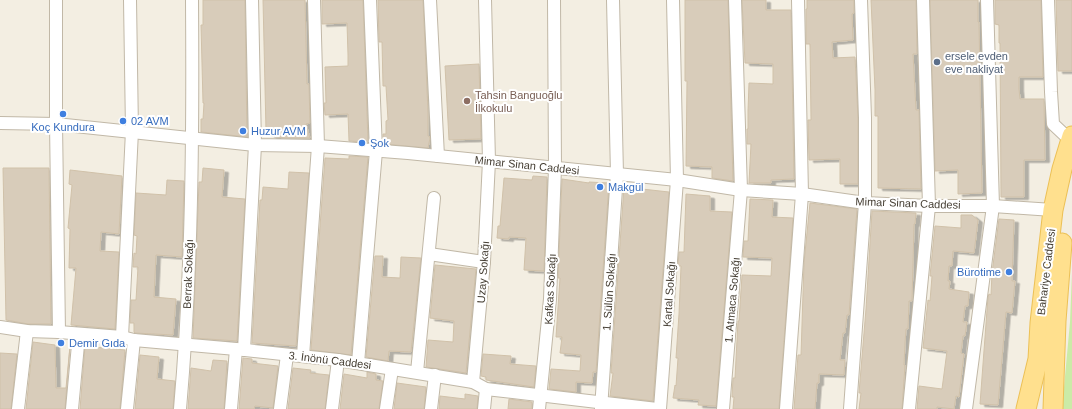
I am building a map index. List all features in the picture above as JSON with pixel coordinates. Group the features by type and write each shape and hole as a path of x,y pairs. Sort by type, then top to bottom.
{"main road":[{"name":"Bahariye Caddesi","path":"1026,409 1038,359 1040,323 1053,210 1071,138"},
{"path":"1053,409 1055,344 1063,222 1072,168"},
{"path":"1044,409 1055,344"},
{"path":"1034,409 1038,359"}],"street":[{"path":"56,0 59,332"},
{"path":"122,337 132,131 130,0"},
{"name":"Berrak Sokağı","path":"180,409 185,344 193,138 192,0"},
{"path":"231,409 240,349 255,145 252,0"},
{"path":"303,356 318,146 314,0"},
{"path":"358,363 376,151 370,0"},
{"path":"430,0 438,156"},
{"name":"Uzay Sokağı","path":"473,382 484,262 489,161 486,0"},
{"name":"Kafkas Sokağı","path":"539,409 550,299 555,168 554,0"},
{"name":"1. Sülün Sokağı","path":"602,406 617,174 613,0"},
{"name":"Kartal Sokağı","path":"658,409 677,180 673,0"},
{"name":"1. Atmaca Sokağı","path":"723,409 741,190 736,0"},
{"path":"786,409 802,194 798,0"},
{"path":"850,409 866,203 861,0"},
{"path":"909,409 929,206 923,0"},
{"path":"966,409 993,206 987,0"},
{"path":"1048,0 1053,124 1071,138"},
{"name":"Mimar Sinan Caddesi","path":"0,123 56,124 255,145 318,146 438,156 677,180 741,190 802,194 866,203 929,206 993,206 1053,210"},
{"path":"417,372 434,198"},
{"path":"429,254 484,262"},
{"name":"3. İnönü Caddesi","path":"0,327 27,332 59,332 122,337 134,340 240,349 338,360 473,382 486,389 602,406 658,409"},
{"path":"18,409 27,332"},
{"path":"72,409 79,334"},
{"path":"127,409 134,340"},
{"path":"280,409 287,355"},
{"path":"332,409 338,360"},
{"path":"386,409 392,369"},
{"path":"431,409 435,375"},
{"path":"484,409 486,389"}],"green space":[{"path":"1072,273 1072,409 1062,409 1070,322"}],"building":[{"path":"203,0 245,0 247,137 201,132 201,119 203,119 204,103 201,25 203,25"},
{"path":"263,0 305,0 307,84 309,84 310,123 306,124 310,138 284,138 272,136 266,131"},
{"path":"322,0 363,0 368,142 349,141 348,114 325,115 325,67 348,66 348,55 347,23 322,24"},
{"path":"378,0 423,0 428,136 430,138 428,148 383,144 383,134 386,134 386,121 388,120 386,86 383,86 382,42 379,42"},
{"path":"685,0 728,0 733,181 712,178 712,167 686,166 687,81 685,81"},
{"path":"742,0 766,0 766,10 791,10 794,179 771,180 771,183 749,183 751,144 747,144 747,129 749,83 773,84 773,64 745,63"},
{"path":"807,0 854,0 854,13 852,14 853,40 832,42 833,58 855,57 858,118 858,184 840,184 840,159 809,160 808,120 811,120 810,44 806,44"},
{"path":"871,0 916,0 917,54 913,54 916,110 919,110 921,189 878,188 878,116 875,116"},
{"path":"930,0 978,0 982,193 958,194 958,170 935,171"},
{"path":"995,0 1041,0 1043,77 1019,77 1019,89 1020,99 1044,99 1045,160 1024,160 1024,197 1001,197 1000,43 999,25 995,24"},
{"path":"1056,0 1072,0 1072,71 1058,71"},
{"path":"479,64 481,139 449,140 445,66"},
{"path":"349,156 368,157 351,355 311,350 325,158 349,159"},
{"path":"3,168 49,168 51,324 28,324 6,320"},
{"path":"203,168 224,170 222,197 245,199 237,341 193,338 199,182 202,182"},
{"path":"70,170 122,176 119,234 101,232 100,251 119,252 115,329 71,325 76,268 69,268 70,229 68,228 72,185 69,184"},
{"path":"289,172 309,173 296,346 252,343 260,200 262,200 263,187 288,189"},
{"path":"533,176 547,177 544,271 524,270 526,238 497,238 498,226 500,226 504,178 532,180"},
{"path":"562,179 589,183 609,183 596,372 593,372 592,383 576,382 576,392 549,389 551,369 580,371 581,355 560,353 562,337 556,337 560,278 558,278"},
{"path":"167,180 184,181 182,257 156,255 154,297 176,299 173,335 135,333 134,323 130,323 131,300 136,300 138,267 133,267 134,253 136,254 137,236 134,235 136,193 166,195"},
{"path":"624,187 669,192 653,401 610,396 613,373 611,373"},
{"path":"686,194 710,196 710,211 732,212 716,406 698,405 699,400 673,398 675,385 676,386 678,358 676,358 681,266 678,266 679,252 684,252"},
{"path":"750,199 773,200 772,217 793,218 779,409 733,409 733,378 735,378 742,275 771,276 772,258 743,257 744,241 748,241"},
{"path":"810,203 857,209 849,315 847,315 845,333 843,333 840,360 845,360 844,375 819,374 815,409 794,409 798,355 801,355 804,263"},
{"path":"872,211 916,213 914,224 912,301 909,301 908,329 906,329 902,409 859,409"},
{"path":"961,215 972,215 978,220 974,253 953,251 952,266 949,266 949,289 969,292 968,306 965,306 963,322 967,322 965,336 963,336 961,353 964,354 959,397 956,396 954,409 937,407 937,409 917,409 919,386 942,389 947,351 923,348 928,300 930,301 932,276 930,276 935,226 961,228"},
{"path":"999,219 1014,220 1012,281 1015,281 1012,313 1006,312 998,405 980,404 988,297 989,294 991,295 992,273"},
{"path":"375,256 383,256 382,277 400,278 401,257 421,258 411,352 389,351 388,361 366,357"},
{"path":"435,265 476,269 466,373 426,367 428,340 453,342 454,321 430,318"},
{"path":"33,342 55,345 56,388 66,388 70,346 65,409 26,409"},
{"path":"85,346 125,350 120,409 80,409"},
{"path":"0,353 17,354 11,409 0,409"},
{"path":"483,354 511,356 510,364 536,366 534,387 486,380 486,377 481,376"},
{"path":"140,355 159,357 157,379 175,381 173,409 135,409"},
{"path":"243,358 252,359 252,363 278,366 273,408 255,406 254,409 239,409"},
{"path":"213,360 227,361 224,409 188,409 191,368 211,371"},
{"path":"293,368 311,370 310,373 329,375 325,409 288,409"},
{"path":"367,372 376,374 376,380 383,381 379,409 340,409 344,374 367,378"},
{"path":"397,383 426,387 424,409 394,409"},
{"path":"465,394 478,396 477,409 439,409 440,396 465,399"},
{"path":"509,399 532,402 532,409 508,409"}],"place":[{"name":"ersele evden eve nakliyat","path":"937,62"},
{"name":"Tahsin Banguoğlu İlkokulu","path":"467,101"},
{"name":"Koç Kundura","path":"63,114"},
{"name":"02 AVM","path":"123,121"},
{"name":"Huzur AVM","path":"243,131"},
{"name":"Şok","path":"362,143"},
{"name":"Makgül","path":"600,187"},
{"name":"Bürotime","path":"1009,272"},
{"name":"Demir Gıda","path":"61,343"}]}
